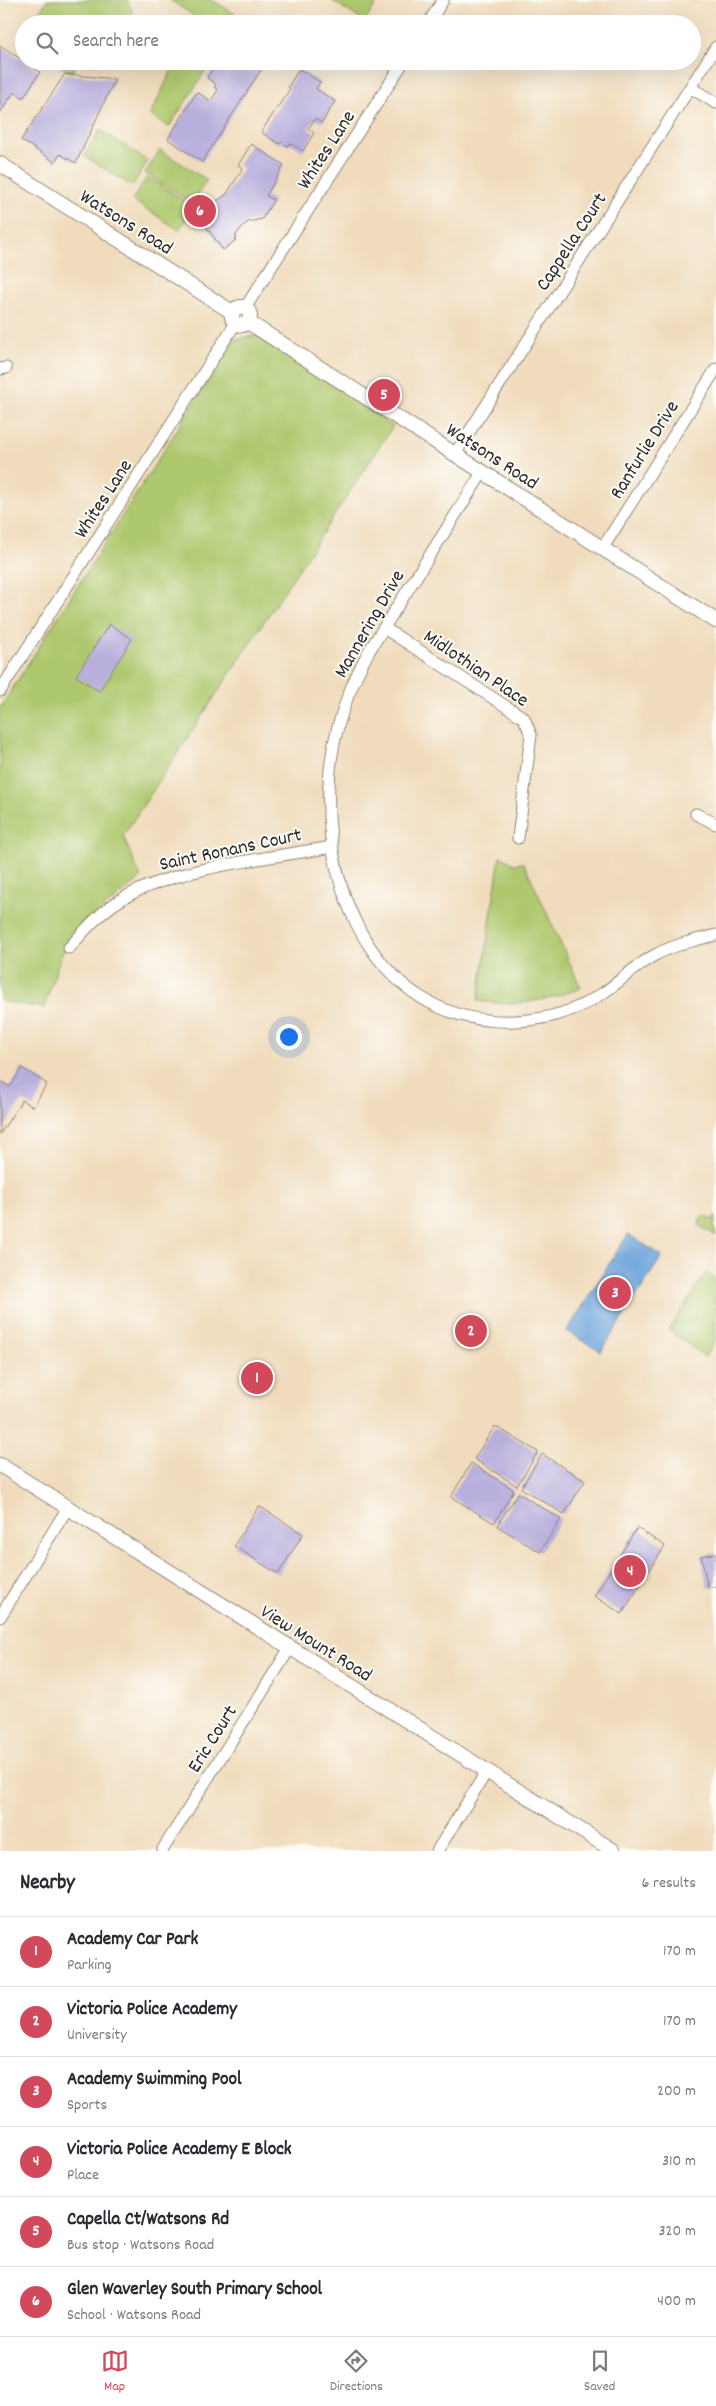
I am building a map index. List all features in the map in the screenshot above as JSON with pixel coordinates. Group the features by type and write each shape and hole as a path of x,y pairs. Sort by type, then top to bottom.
{"street":[{"path":"434,15 443,0"},
{"name":"Cappella Court","path":"455,454 716,47"},
{"name":"Whites Lane","path":"0,691 398,70"},
{"path":"691,88 716,103"},
{"name":"Watsons Road","path":"0,164 716,621"},
{"name":"Ranfurlie Drive","path":"602,549 716,370"},
{"name":"Mannering Drive","path":"482,473 357,673 339,719 329,783 332,847 345,900 363,938 379,962 414,992 430,1002 469,1016 514,1021 563,1013 603,993 655,955 688,942 716,935"},
{"name":"Midlothian Place","path":"384,628 524,718 531,735 518,838"},
{"path":"696,814 716,824"},
{"name":"Saint Ronans Court","path":"69,948 107,910 122,898 158,881 332,847"},
{"name":"View Mount Road","path":"0,1465 614,1851"},
{"path":"0,1617 68,1509"},
{"name":"Eric Court","path":"163,1849 290,1648"},
{"path":"437,1851 486,1771"}],"green space":[{"path":"47,0 127,0 132,15 38,15"},
{"path":"170,0 212,0 235,14 235,15 193,15"},
{"path":"331,0 378,0 369,15 354,15"},
{"path":"172,70 206,70 169,127 150,115"},
{"path":"100,130 148,161 132,186 84,156"},
{"path":"160,150 207,180 192,203 145,173"},
{"path":"147,177 194,207 179,230 132,200"},
{"path":"257,335 393,426 123,836 141,878 84,924 61,955 44,1008 0,1001 0,708 234,340"},
{"path":"500,856 514,864 524,863 581,988 530,1002 492,1003 478,1001"},
{"path":"703,1215 713,1220 716,1216 714,1227 716,1236 700,1226 699,1222"},
{"path":"706,1273 716,1280 716,1339 705,1357 669,1330"}],"water":[{"path":"628,1234 662,1256 601,1352 567,1331"}],"building":[{"path":"0,45 15,55 15,70 37,70 40,72 23,98 14,92 0,113"},
{"path":"212,70 261,70 202,162 168,139 197,92 211,101 218,90 214,87 216,84 207,78"},
{"path":"298,70 301,70 320,82 316,89 335,101 322,123 315,119 308,129 314,133 303,151 290,143 288,146 281,142 279,144 261,132 290,89 288,87"},
{"path":"65,74 115,79 76,163 60,154 55,162 21,140"},
{"path":"251,144 284,165 266,196 274,200 262,219 248,222 236,235 236,240 223,250 197,214 226,195 243,168 238,165"},
{"path":"109,624 132,639 99,691 76,676"},
{"path":"22,1068 47,1084 33,1107 22,1100 0,1134 0,1081 10,1087"},
{"path":"495,1426 538,1452 517,1486 474,1459"},
{"path":"542,1454 585,1481 564,1514 521,1488"},
{"path":"471,1463 514,1490 494,1523 451,1497"},
{"path":"518,1493 561,1519 540,1552 497,1526"},
{"path":"259,1506 303,1534 278,1574 234,1546"},
{"path":"637,1528 665,1546 622,1614 594,1596"},
{"path":"716,1553 716,1586 708,1588 701,1556"}],"place":[{"name":"Glen Waverley South Primary School","path":"200,211"},
{"name":"Capella Ct/Watsons Rd","path":"384,395"},
{"name":"Academy Swimming Pool","path":"615,1293"},
{"name":"Victoria Police Academy","path":"471,1331"},
{"name":"Academy Car Park","path":"257,1378"},
{"name":"Victoria Police Academy E Block","path":"630,1571"}]}
